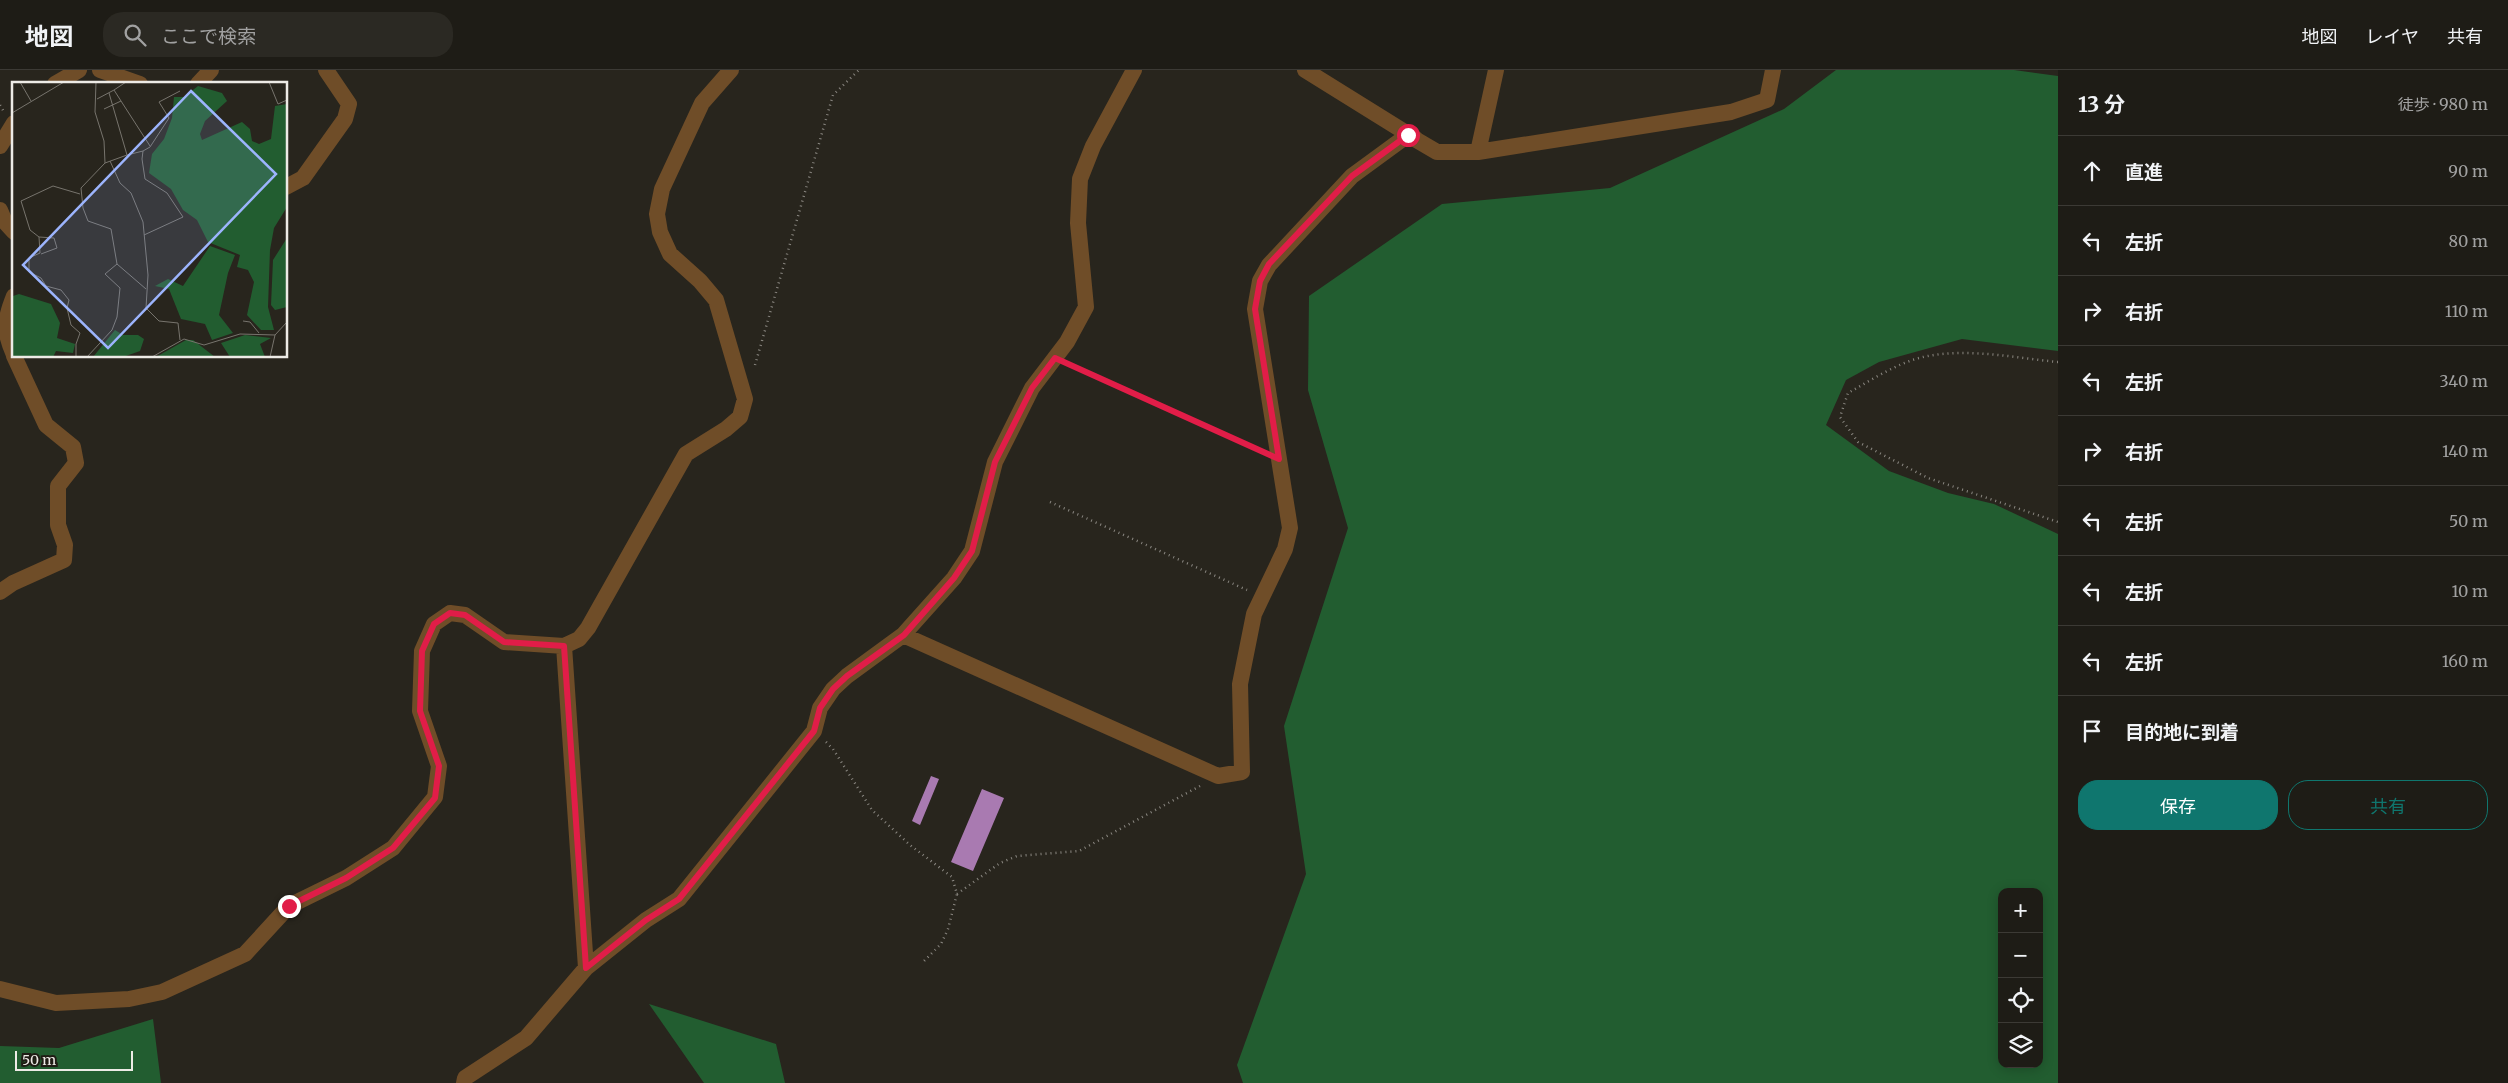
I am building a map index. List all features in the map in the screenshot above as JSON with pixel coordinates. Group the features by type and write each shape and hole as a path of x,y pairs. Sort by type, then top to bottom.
{"street":[{"path":"58,82 79,70"},
{"path":"100,70 134,82"},
{"path":"200,82 211,70"},
{"path":"288,186 303,178 345,120 349,104 326,70"},
{"path":"0,989 56,1003 130,999 162,992 245,954 289,906 346,878 393,848 435,798 439,766 420,711 422,651 434,624 450,613 465,615 504,642 564,646 579,640 588,628 686,454 726,429 740,417 745,399 716,300 700,281 670,254 660,232 657,214 662,188 702,103 731,70"},
{"path":"464,1083 465,1078 526,1038 586,968 646,920 679,899 814,731 820,708 833,689 847,676 904,635 954,578 972,551 995,462 1032,388 1077,326 1086,306 1078,223 1080,179 1093,146 1134,70"},
{"path":"1305,70 1438,152"},
{"path":"1478,152 1496,70"},
{"path":"904,635 1218,776 1242,772 1240,684 1254,614 1285,549 1290,528 1255,309 1260,281 1269,264 1352,176 1408,135 1438,152 1478,152 1732,112 1767,100 1773,70"},
{"path":"0,146 12,126"},
{"path":"0,210 5,222 12,230"},
{"path":"12,301 8,312 6,335 12,351"},
{"path":"0,592 12,583 64,560 65,544 58,525 58,486 76,463 73,447 46,425 15,358"},
{"path":"564,646 586,968"}],"path":[{"path":"755,365 833,95 859,70"},
{"path":"2058,362 1969,354 1928,356 1885,372 1848,393 1840,417 1858,442 1928,478 2058,522"},
{"path":"1055,358 1279,459"},
{"path":"1050,502 1262,597"},
{"path":"814,731 833,749 872,810 910,846 952,878 957,894 948,929 941,944 923,962"},
{"path":"957,894 1000,863 1017,856 1079,851 1218,776"}],"green space":[{"path":"1836,70 2014,70 2058,76 2058,351 1962,339 1879,362 1846,380 1826,425 1889,471 1948,493 1994,504 2058,534 2058,1083 1243,1083 1237,1065 1306,874 1284,726 1348,528 1308,390 1309,296 1442,204 1610,188 1784,109"},
{"path":"649,1004 776,1044 785,1083 704,1083"},
{"path":"153,1019 161,1083 0,1083 0,1046 59,1048"}],"building":[{"path":"931,776 939,779 920,825 912,821"},
{"path":"982,789 1004,798 973,871 951,862"}],"route":[{"path":"289,906 346,878 393,848 435,798 439,766 420,711 422,651 434,624 450,613 465,615 504,642 564,646 586,968 646,920 679,899 814,731 820,708 833,689 847,676 904,635 954,578 972,551 995,462 1032,388 1055,358 1279,459 1255,309 1260,281 1269,264 1352,176 1408,135"}]}
